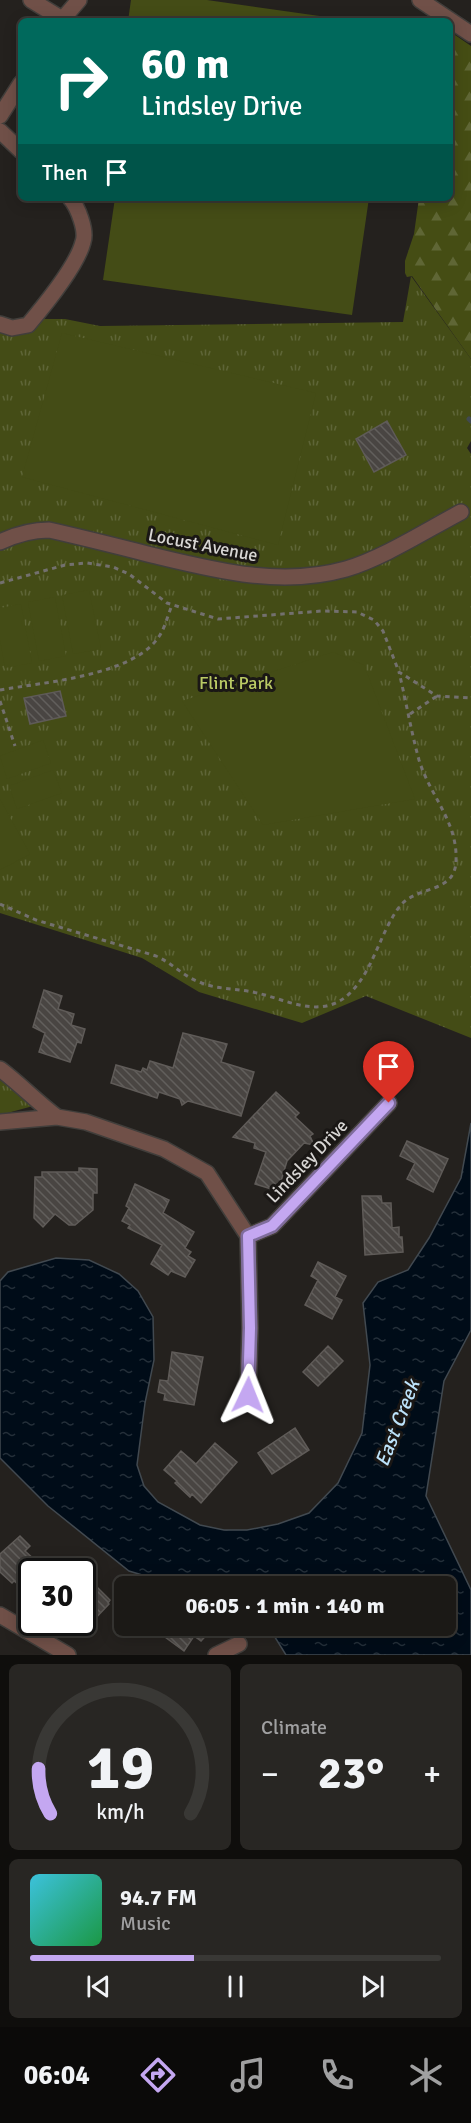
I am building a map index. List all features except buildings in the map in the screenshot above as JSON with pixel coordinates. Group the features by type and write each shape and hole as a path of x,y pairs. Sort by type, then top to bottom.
{"street":[{"path":"31,0 59,18"},
{"path":"64,18 79,0"},
{"path":"420,0 447,18"},
{"path":"453,22 471,34"},
{"path":"0,116 18,88"},
{"path":"0,131 18,148"},
{"path":"0,324 12,328 28,325 70,269 84,241 80,215 72,201"},
{"name":"Locust Avenue","path":"0,542 18,533 49,530 225,573 256,577 321,574 346,569 368,561 461,512"},
{"path":"0,1069 20,1083 34,1099 57,1117"},
{"name":"Lindsley Drive","path":"248,1236 272,1226 389,1103"},
{"path":"0,1122 57,1117 86,1122 164,1149 207,1173 248,1236 250,1328 248,1395"},
{"path":"0,1615 68,1655"},
{"path":"216,1655 239,1644"}],"path":[{"path":"0,583 65,564 87,563 113,567 129,574 172,605 218,619 322,611 357,612 374,620 383,631 399,672 424,775 453,831 456,850 453,876 446,884 410,896 401,904 389,922 360,981 349,994 337,1002 320,1008 299,1006 257,993 209,986 197,982 166,960 156,956 36,920 0,903"},
{"path":"0,690 103,672 125,663 145,652 160,636 172,605"},
{"path":"399,672 437,696 471,698"},
{"path":"410,714 437,696"},
{"path":"0,701 15,746"}],"green space":[{"path":"131,0 207,0 334,18 128,18"},
{"path":"455,35 471,46 471,359 412,276 407,277 405,273 405,261 414,234 419,201 453,201 453,36"},
{"path":"115,201 369,201 352,315 103,280"},
{"name":"Flint Park","path":"411,276 471,359 471,441 467,448 471,454 471,1038 366,996 302,1023 199,992 142,958 0,913 0,328 33,331 40,319 65,319 100,326 403,322"},
{"path":"62,333 316,393 278,545 22,477"},
{"path":"89,590 101,649 73,654 62,595"},
{"path":"55,597 66,656 39,661 28,602"},
{"path":"21,604 32,663 5,668 0,640 0,608"},
{"path":"333,652 364,665 415,799 263,825 182,701"},
{"path":"43,740 51,763 7,779 0,756"},
{"path":"53,770 62,793 17,809 9,786"},
{"path":"0,799 30,854 0,870"},
{"path":"0,1074 33,1106 0,1115"}],"water":[{"name":"East Creek","path":"471,1123 471,1330 444,1381 426,1496 471,1590 471,1655 286,1655 274,1636 456,1636 456,1576 146,1576 129,1571 48,1506 0,1458 0,1281 8,1272 56,1258 89,1260 119,1274 138,1291 153,1317 154,1360 145,1403 137,1465 144,1486 158,1502 200,1525 224,1530 247,1530 278,1524 309,1513 338,1483 362,1433 370,1365 363,1303 378,1282 408,1270 429,1238 461,1178"}],"route":[{"path":"248,1395 250,1328 248,1236 272,1226 389,1103"}]}
